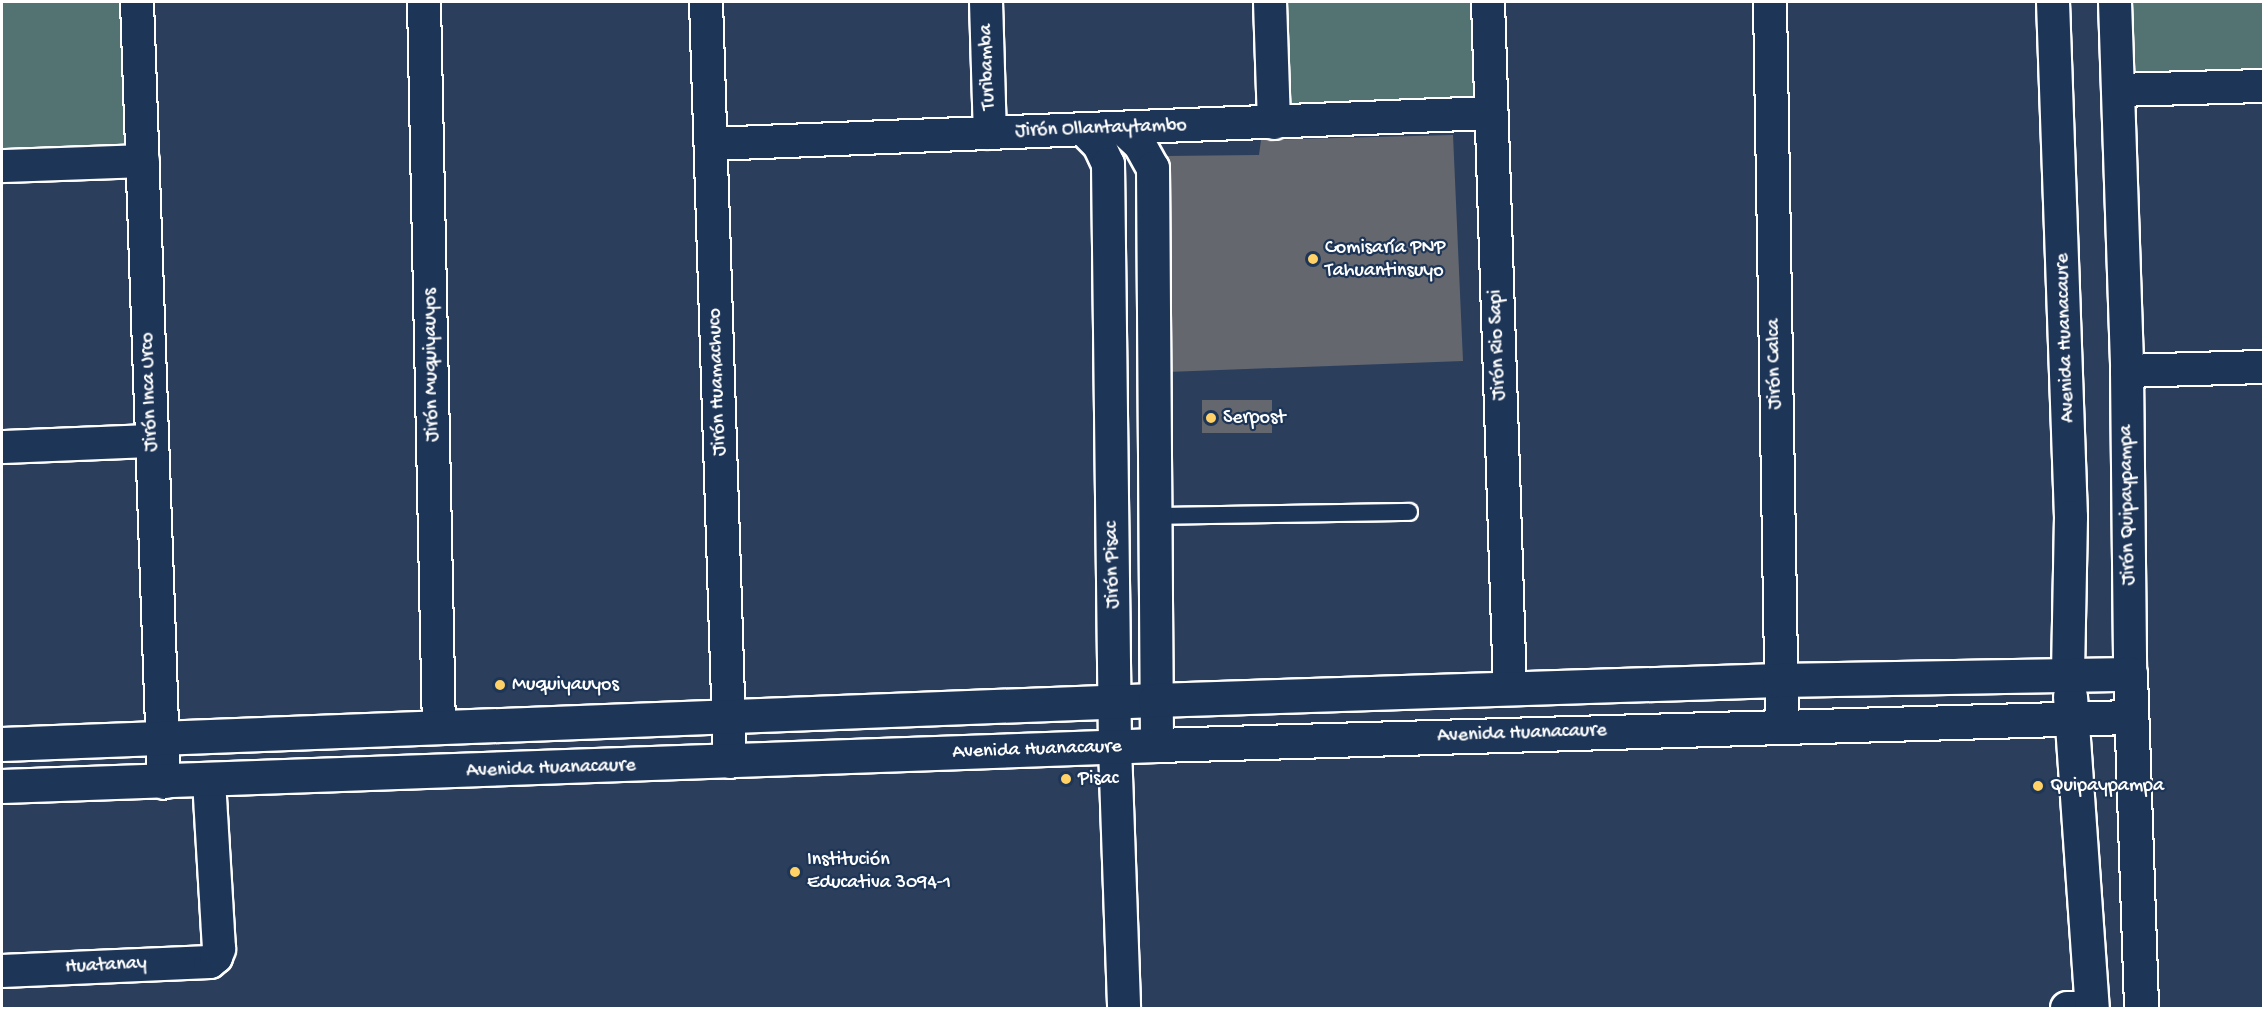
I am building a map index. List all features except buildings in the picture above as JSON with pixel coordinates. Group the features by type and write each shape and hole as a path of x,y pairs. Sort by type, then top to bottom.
{"street":[{"name":"Jirón Inca Urco","path":"137,2 164,783"},
{"name":"Jirón Muquiyauyos","path":"424,2 439,728"},
{"name":"Jirón Huamachuco","path":"705,2 730,762"},
{"name":"Turibamba","path":"986,2 990,133"},
{"path":"1270,2 1274,123"},
{"name":"Jirón Rio Sapi","path":"1488,2 1510,689"},
{"name":"Jirón Calca","path":"1770,2 1779,680 1782,726"},
{"name":"Avenida Huanacaure","path":"2053,2 2071,517 2068,674 2072,717"},
{"name":"Jirón Quipaypampa","path":"2115,2 2127,371 2130,674 2140,1008"},
{"path":"2118,90 2264,86"},
{"name":"Jirón Ollantaytambo","path":"711,144 1490,113"},
{"name":"Jirón Pisac","path":"1123,129 1140,145 1153,168 1157,745"},
{"name":"Jirón Pisac","path":"1084,130 1099,145 1108,164 1114,702 1124,1008"},
{"path":"2,166 142,161"},
{"path":"2127,371 2264,367"},
{"path":"2,447 152,441"},
{"path":"2,744 1155,700 1779,680 2130,674"},
{"path":"2072,717 2084,1008"},
{"name":"Avenida Huanacaure","path":"2,786 209,782 1157,745 2131,717"},
{"name":"Huatanay","path":"2,971 210,962 219,949 209,782"}],"lane":[{"path":"1154,516 1409,512"}],"green space":[{"path":"2,2 136,2 136,154 2,154"},
{"path":"1283,2 1478,2 1478,107 1283,107"},
{"path":"2131,2 2263,2 2263,74 2131,74"}],"place":[{"name":"Comisaría PNP Tahuantinsuyo","path":"1313,259"},
{"name":"Serpost","path":"1211,418"},
{"name":"Muquiyauyos","path":"500,685"},
{"name":"Pisac","path":"1066,779"},
{"name":"Quipaypampa","path":"2038,786"},
{"name":"Institución Educativa 3094-1","path":"795,872"}]}
